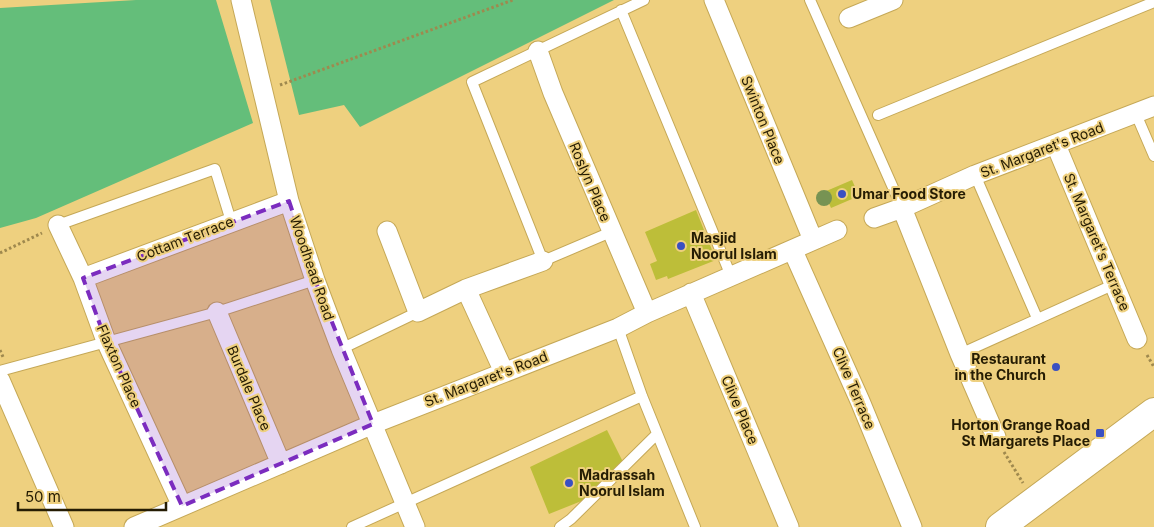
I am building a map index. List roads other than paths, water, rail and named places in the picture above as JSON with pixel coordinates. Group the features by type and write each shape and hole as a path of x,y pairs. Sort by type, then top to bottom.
{"main road":[{"path":"1000,527 1154,412"}],"street":[{"name":"Woodhead Road","path":"241,0 289,201 315,280 341,349 414,527"},
{"name":"Swinton Place","path":"714,0 813,240"},
{"path":"849,18 893,0"},
{"name":"Roslyn Place","path":"538,51 553,93 647,313"},
{"name":"St. Margaret's Road","path":"874,218 902,208 975,175 1154,106"},
{"name":"St. Margaret's Terrace","path":"1056,145 1137,339"},
{"name":"Cottam Terrace","path":"83,278 231,221 289,201"},
{"path":"902,208 960,354 996,437"},
{"name":"Flaxton Place","path":"58,225 83,278 106,341 182,506"},
{"name":"St. Margaret's Road","path":"134,527 373,424 618,328 647,313 793,251 837,230"},
{"path":"387,231 418,312 466,289 543,261"},
{"name":"Clive Terrace","path":"793,251 860,401 912,527"},
{"path":"466,289 504,372"},
{"name":"Clive Place","path":"692,293 789,527"},
{"name":"Burdale Place","path":"217,312 281,464"},
{"path":"0,380 64,527"}],"lane":[{"path":"611,232 543,261 472,82 644,0"},
{"path":"810,0 902,208"},
{"path":"878,115 1154,2"},
{"path":"621,10 731,276"},
{"path":"1136,114 1154,156"},
{"path":"58,225 214,169 231,221"},
{"path":"975,175 1037,318"},
{"path":"0,371 217,312 315,280"},
{"path":"960,354 1115,284"},
{"path":"341,349 418,312"},
{"path":"618,328 642,396 695,527"},
{"path":"352,527 642,396"},
{"path":"560,527 571,519 657,434"}],"place":[{"name":"Umar Food Store","path":"842,194"},
{"name":"Masjid Noorul Islam","path":"681,246"},
{"name":"Restaurant in the Church","path":"1056,367"},
{"name":"Horton Grange Road St Margarets Place","path":"1100,433"},
{"name":"Madrassah Noorul Islam","path":"569,483"}]}
